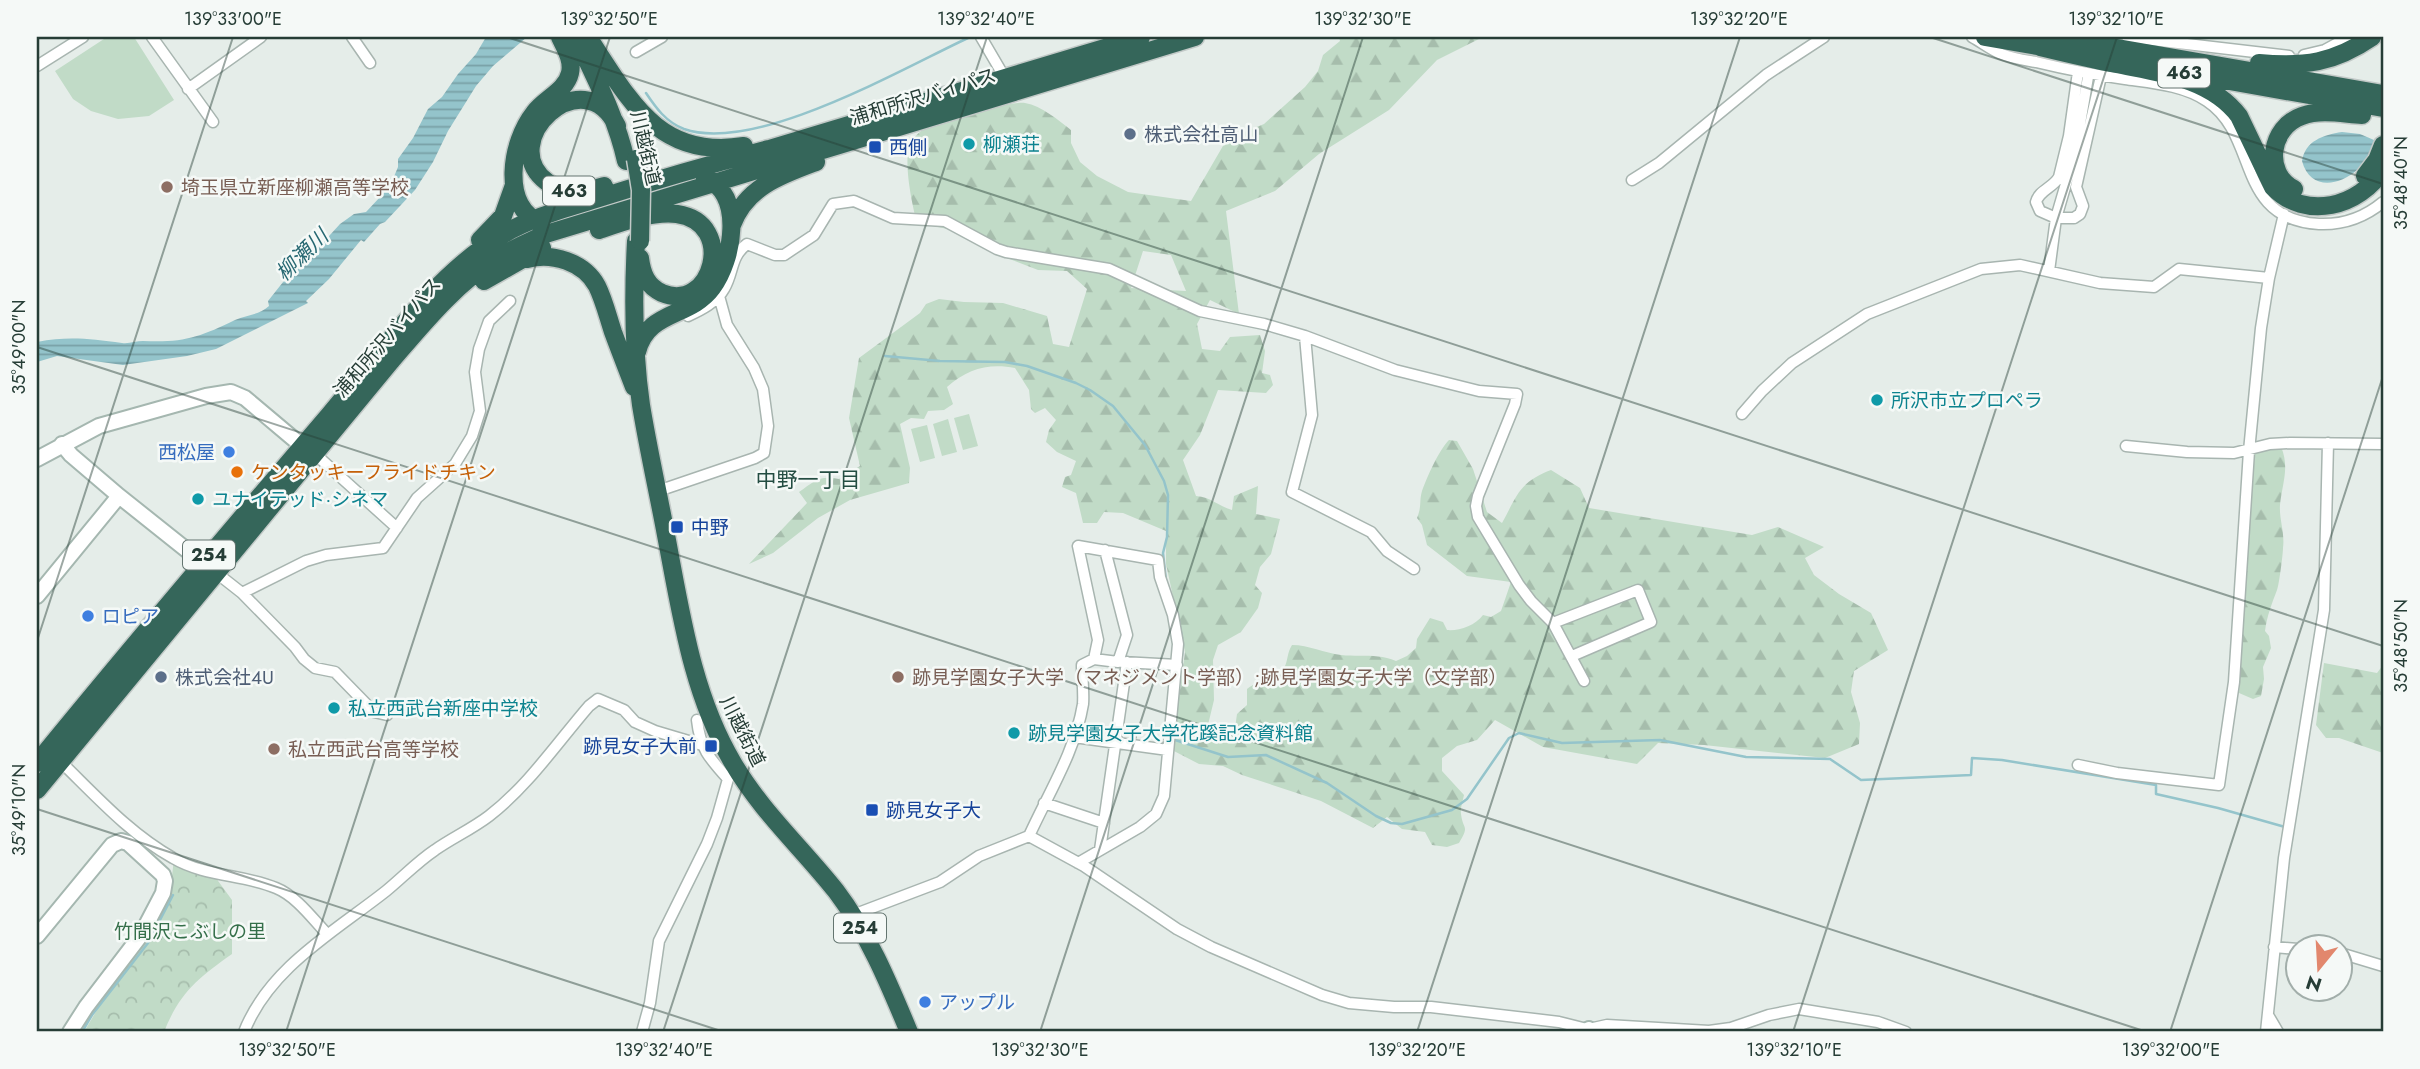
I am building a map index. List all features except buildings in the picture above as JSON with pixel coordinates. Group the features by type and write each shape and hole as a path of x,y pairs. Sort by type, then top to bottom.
{"highway":[{"name":"浦和所沢バイパス","path":"308,450 383,349 430,296 460,265 504,234 534,220 616,193 1141,37"},
{"name":"浦和所沢バイパス","path":"37,790 45,754 308,450 465,281 497,258 546,234 659,198 953,109 1167,40 1195,37"},
{"name":"463","path":"1985,37 2047,42 2383,108"},
{"path":"2115,42 2299,65 2339,56 2372,37"},
{"name":"463","path":"2047,42 2086,39 2115,42 2383,94"},
{"path":"2047,42 2182,78 2214,93 2239,116 2273,187 2279,194 2297,203 2329,206 2349,200 2367,189 2383,169"},
{"path":"581,44 603,105 617,126"},
{"path":"581,44 634,104 661,131 678,141 710,148 751,145 881,114"},
{"path":"581,44 620,107 631,160"},
{"path":"581,44 564,85 536,111 518,149 514,183 519,205 534,220 553,226 628,204 659,198"},
{"name":"254","path":"581,44 597,73"},
{"name":"川越街道","path":"597,73 631,160"},
{"name":"川越街道","path":"597,73 622,125 631,160 636,241 633,300 639,399"},
{"name":"463","path":"603,105 583,100 563,104 541,121 533,134 530,149 532,163 541,177 556,189 573,192 590,190 751,145"},
{"path":"636,355 639,342 650,326 704,297 712,289 726,259 731,229 746,199 769,182 790,172 953,109"},
{"path":"2383,117 2325,113 2303,116 2295,119 2282,131 2274,156 2278,174 2290,187 2308,194 2328,195 2346,190 2363,178 2377,160 2383,145"},
{"path":"616,193 701,176 713,182 728,201 731,229"},
{"name":"254","path":"383,349 429,288 457,259 494,228 503,216 514,183"},
{"path":"416,332 487,278 544,247 663,214 679,214 691,218 710,236 713,261 708,276 699,287 687,293 662,293 652,287 642,271 636,241"},
{"name":"川越街道","path":"636,241 628,323 639,399 688,645 701,693 706,740 820,872 853,915 887,979 909,1032"},
{"path":"514,263 540,257 562,259 580,267 590,276 604,303 639,399"}],"street":[{"path":"37,66 83,37"},
{"path":"152,37 213,122"},
{"path":"188,89 261,37"},
{"path":"352,37 370,64"},
{"path":"636,52 662,37"},
{"path":"981,37 1005,78"},
{"path":"1632,180 1659,163 1766,75 1825,37"},
{"path":"1972,37 2001,54 2083,74 2183,90 2210,103 2234,133 2261,195 2284,214 2312,223 2339,223 2362,216 2383,202"},
{"path":"2115,42 2293,56 2325,50 2347,38"},
{"path":"2083,74 2059,177 2056,183 2040,194 2036,202 2040,212 2056,218 2074,218 2082,210 2076,187 2101,76"},
{"path":"2049,271 2056,218 2075,153 2083,74"},
{"path":"666,327 701,310 719,296 727,282 737,252 747,244 775,255 784,255 814,235 833,204 854,201 893,218 945,221 1006,252 1109,269 1192,308 1305,336 1395,370 1479,391 1517,394 1476,506 1478,517 1519,585 1553,623 1584,681"},
{"path":"2078,765 2117,773 2219,785 2234,682 2249,451 2261,328 2284,214"},
{"path":"1742,414 1792,363 1867,314 1994,266 2020,265 2100,284 2146,287 2154,287 2179,269 2269,278"},
{"path":"658,491 764,453 768,426 763,390 754,368 727,325 719,296"},
{"path":"242,593 306,561 326,555 383,548 417,498 455,464 472,436 480,411 475,372 479,349 489,321 510,301"},
{"path":"1305,336 1312,415 1292,492 1371,532 1387,551 1414,569"},
{"path":"37,460 99,426 206,396 231,392 245,398 397,528"},
{"path":"2126,446 2186,452 2234,453 2280,443 2383,444"},
{"path":"2266,1032 2284,858 2324,610 2328,443"},
{"path":"62,444 119,496 242,593 295,646 304,659 315,668 335,672 374,712 387,715"},
{"path":"37,596 119,496"},
{"path":"1079,863 1140,827 1156,814 1164,796 1178,644 1174,615 1160,577 1158,560 1078,546 1098,640 1094,659"},
{"path":"1100,850 1116,743 1122,662 1127,635 1105,550"},
{"path":"1553,623 1638,590 1651,622 1572,656"},
{"path":"853,915 940,882 979,856 1029,835 1062,772 1074,737 1083,702 1082,665 1094,659 1177,665"},
{"path":"244,1032 266,991 327,934 386,891 432,852 487,817 516,792 589,706 598,699 624,710 635,722 655,731 706,740"},
{"path":"697,720 706,740"},
{"path":"1074,737 1168,750"},
{"path":"45,754 156,847 190,866 275,888 289,895 327,934"},
{"path":"642,1032 650,1003 659,941 707,844 732,773"},
{"path":"1044,803 1104,823"},
{"path":"1029,835 1079,863 1177,929 1211,947 1322,995 1349,1003 1431,1007 1559,1022 1589,1031 1607,1026 1709,1031 1731,1028 1769,1015 1799,1009 1878,1022 1906,1032"},
{"path":"37,936 112,845 121,841 128,843 163,875 163,893 141,935 86,1007 71,1032"},
{"path":"2274,947 2284,948"},
{"path":"2354,957 2383,966"},
{"path":"2267,1015 2278,1032"}],"green space":[{"path":"107,37 134,37 174,100 149,116 118,119 91,111 73,99 55,71"},
{"path":"1339,37 1483,37 1437,60 1389,110 1319,154 1275,191 1226,211 1239,314 1210,300 1197,324 1202,349 1220,351 1230,337 1260,335 1265,351 1262,373 1270,375 1273,385 1266,393 1218,390 1200,435 1183,460 1196,496 1232,510 1234,496 1258,486 1256,514 1280,519 1271,554 1260,567 1255,585 1262,593 1258,608 1241,632 1218,645 1213,660 1214,700 1207,729 1225,731 1235,728 1237,714 1247,705 1247,689 1282,671 1292,645 1341,655 1376,656 1396,661 1416,648 1417,639 1430,618 1443,622 1447,630 1457,630 1471,625 1483,615 1491,617 1501,611 1511,582 1467,576 1427,545 1422,525 1417,518 1424,485 1437,457 1449,440 1457,441 1473,469 1487,512 1502,523 1525,485 1551,470 1580,488 1589,508 1752,535 1778,527 1824,547 1805,558 1814,575 1871,613 1888,650 1854,671 1851,692 1860,723 1859,744 1825,758 1704,745 1658,743 1637,764 1543,747 1495,720 1477,740 1457,746 1442,758 1442,771 1464,795 1461,812 1464,833 1459,843 1447,847 1432,845 1425,832 1402,829 1387,817 1373,828 1321,801 1223,766 1199,764 1172,750 1185,652 1166,564 1166,531 1123,513 1104,512 1097,523 1083,523 1076,493 1062,487 1065,477 1071,475 1076,461 1057,452 1046,442 1049,430 1056,420 1045,408 1035,413 1031,409 1029,390 1015,368 996,366 971,372 947,387 953,404 944,410 928,411 924,419 911,418 900,424 910,468 909,483 850,500 818,518 773,553 749,564 807,503 799,492 818,480 839,479 860,466 849,418 859,358 920,313 926,304 939,299 1003,303 1047,316 1053,344 1069,347 1087,289 1067,271 1038,270 994,253 958,231 917,223 907,164 910,145 918,134 926,128 960,116 1025,103 1044,110 1071,130 1071,143 1080,162 1097,176 1128,192 1191,201 1227,139 1264,124 1305,87 1318,71 1323,55 1340,41","holes":["1143,251 1171,255 1186,291 1131,288"]},
{"path":"969,414 978,446 963,450 954,418"},
{"path":"948,419 957,452 942,456 933,424"},
{"path":"927,425 935,458 920,462 911,429"},
{"path":"2281,447 2285,469 2280,505 2282,557 2278,587 2265,631 2269,636 2271,648 2263,667 2261,696 2253,699 2239,693 2240,678 2236,669 2249,475 2255,453"},
{"path":"2324,663 2377,673 2383,665 2383,753 2339,738 2326,738 2316,725"},
{"name":"竹間沢こぶしの里","path":"174,859 213,874 232,900 232,954 191,987 177,1006 164,1032 84,1032 172,876"}],"water":[{"path":"486,37 527,37 493,66 476,86 415,190 364,242 361,240 329,279 306,301 308,303 216,349 187,356 123,365 57,356 37,362 37,342 70,339 125,343 180,340 201,335 265,309 269,306 268,301 295,267 319,247 340,224 354,214 366,212 381,196 393,179 398,159 428,109 442,97"},
{"path":"2342,132 2360,134 2374,140 2371,152 2363,164 2341,180 2329,183 2318,181 2308,174 2302,161 2304,154 2316,140"}],"waterway":[{"path":"646,93 667,118 684,129 714,133 750,130 829,104 970,37"},
{"path":"885,356 940,361 1005,362 1027,366 1076,383 1113,406 1145,445 1164,481 1168,495 1167,537 1163,553 1166,581"},
{"path":"1178,617 1182,638"},
{"path":"1180,673 1183,645"},
{"path":"1172,739 1228,757 1266,755 1327,783 1376,816 1391,823 1402,824 1452,810 1467,799 1509,738 1519,733 1562,743 1660,740 1746,757 1830,759 1861,780 1971,775 1972,758 2002,760 2156,785 2156,794 2285,827"},
{"path":"82,1032 148,943 173,895"}],"place":[{"name":"株式会社高山","path":"1130,134"},
{"name":"柳瀬荘","path":"969,144"},
{"name":"西側","path":"875,147"},
{"name":"埼玉県立新座柳瀬高等学校","path":"167,187"},
{"name":"所沢市立プロペラ","path":"1877,400"},
{"name":"西松屋","path":"229,452"},
{"name":"ケンタッキーフライドチキン","path":"237,472"},
{"name":"ユナイテッド·シネマ","path":"198,499"},
{"name":"中野","path":"677,527"},
{"name":"ロピア","path":"88,616"},
{"name":"株式会社4U","path":"161,677"},
{"name":"跡見学園女子大学（マネジメント学部）;跡見学園女子大学（文学部）","path":"898,677"},
{"name":"私立西武台新座中学校","path":"334,708"},
{"name":"跡見学園女子大学花蹊記念資料館","path":"1014,733"},
{"name":"跡見女子大前","path":"711,746"},
{"name":"私立西武台高等学校","path":"274,749"},
{"name":"跡見女子大","path":"872,810"},
{"name":"アップル","path":"925,1002"}],"district":[{"name":"中野一丁目","path":"808,480"}],"water label":[{"name":"柳瀬川","path":"302,255"}]}
